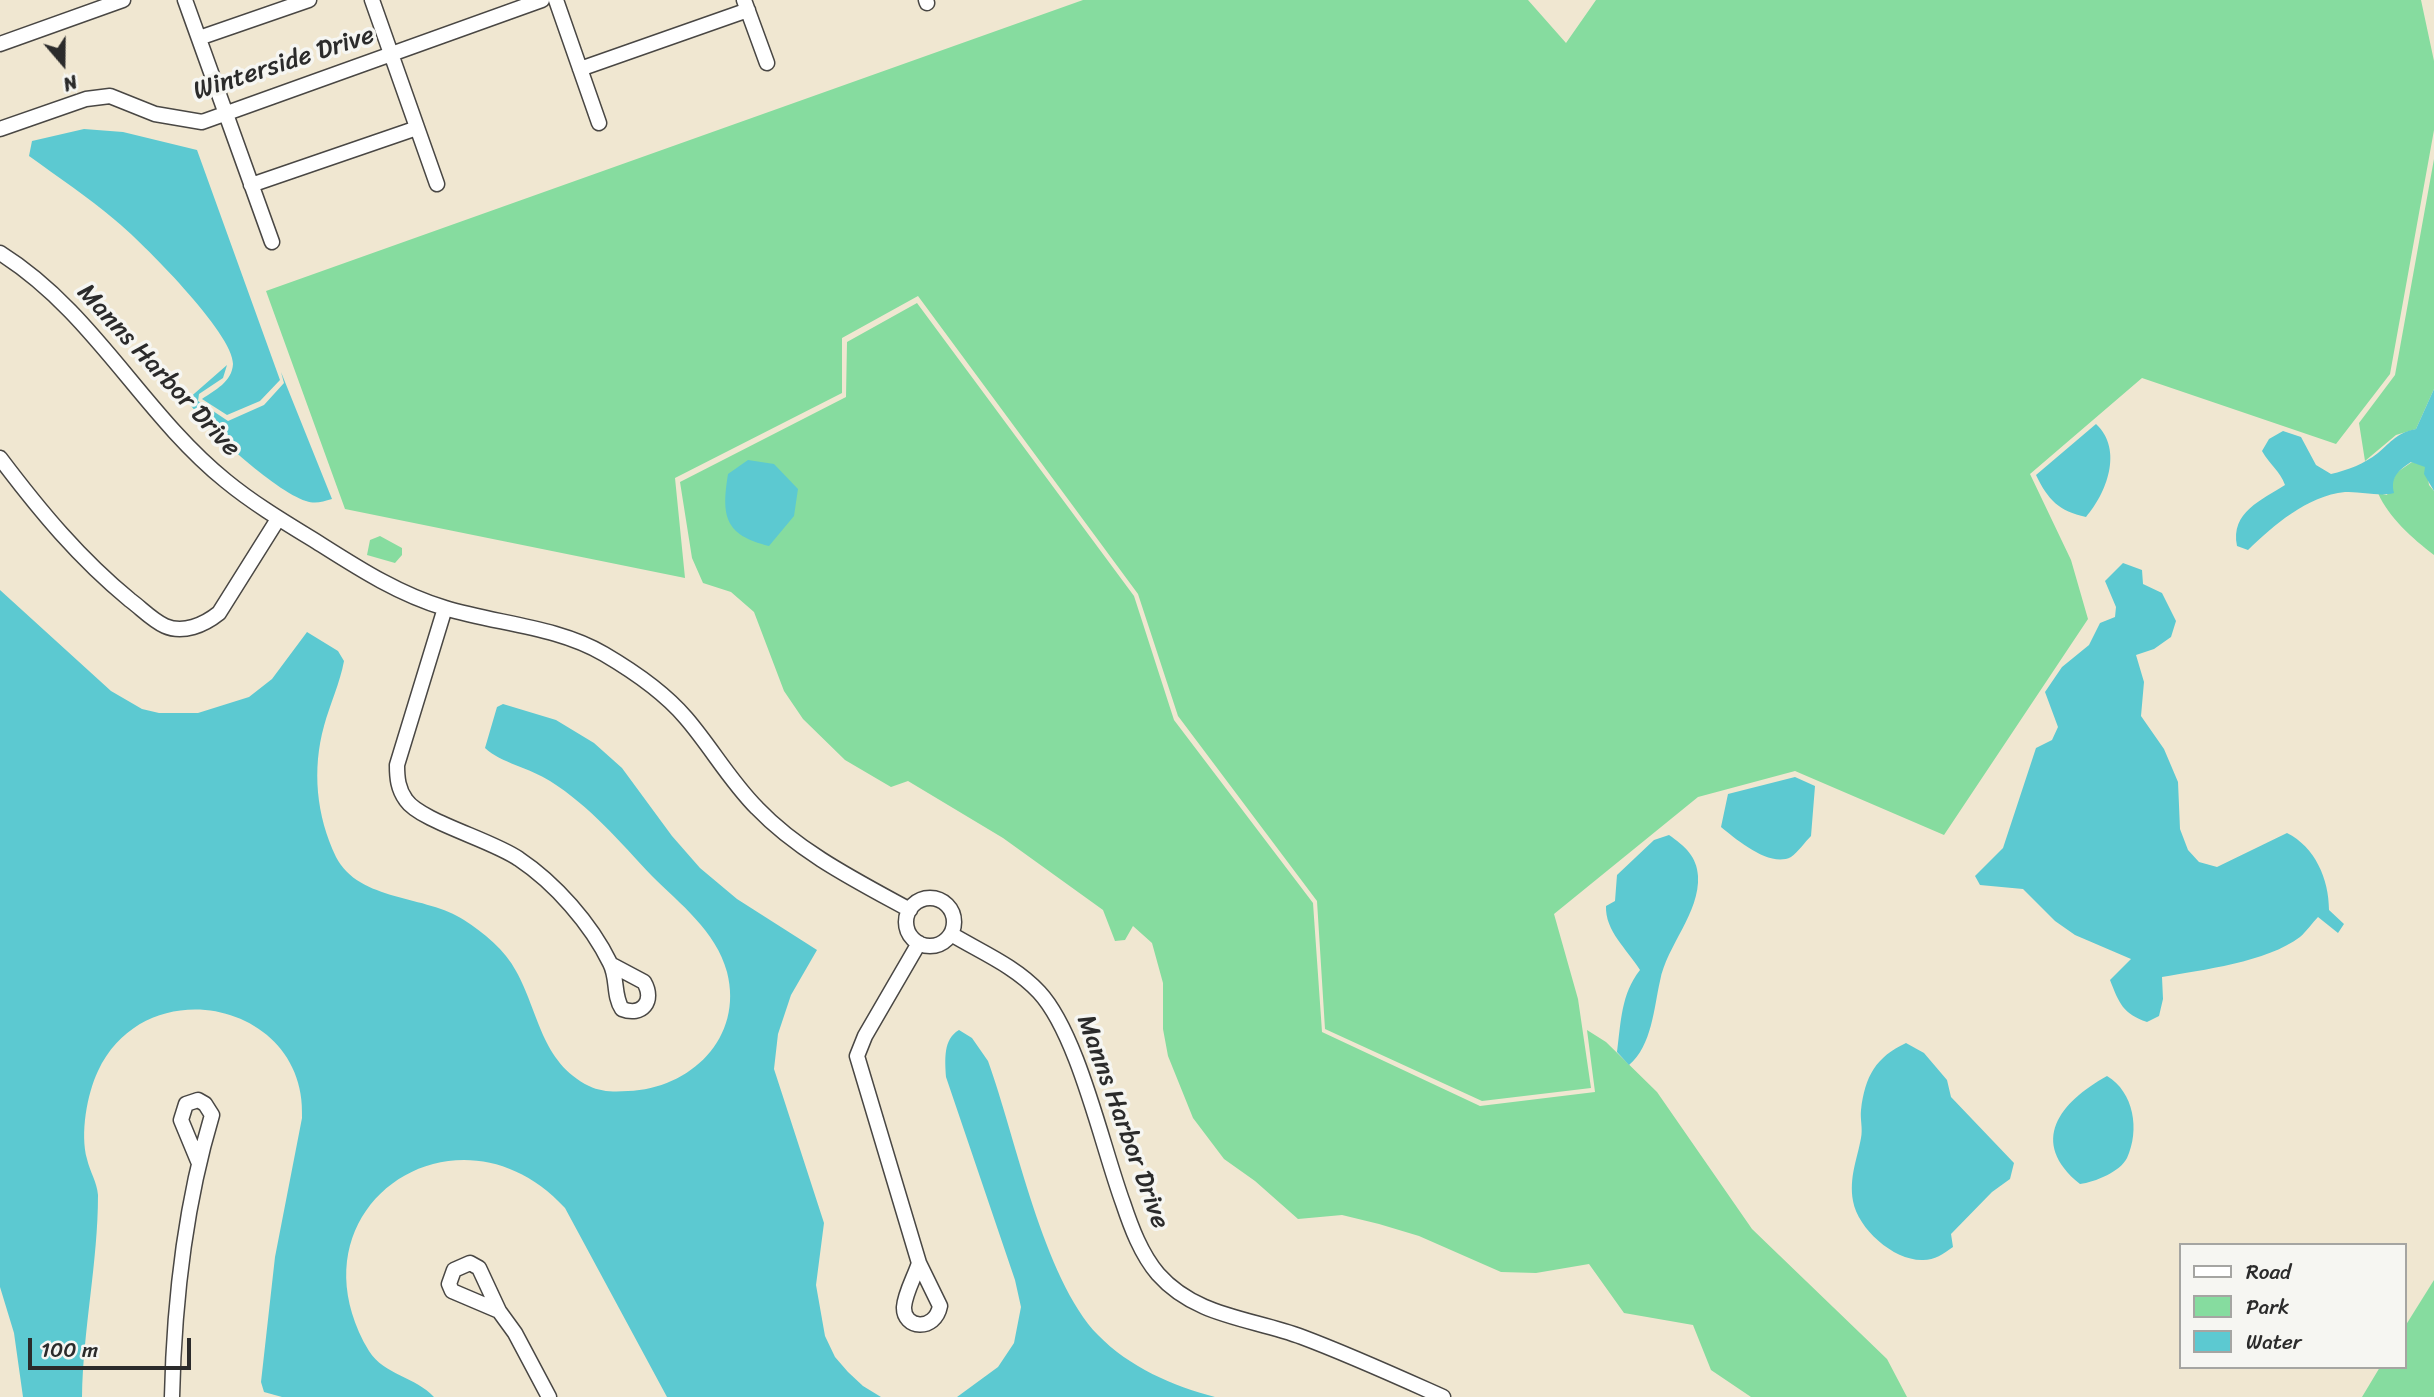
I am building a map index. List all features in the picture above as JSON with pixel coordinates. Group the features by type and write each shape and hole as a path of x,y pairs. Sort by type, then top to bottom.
{"street":[{"path":"0,44 123,0"},
{"path":"185,0 272,242"},
{"path":"199,38 309,0"},
{"path":"372,0 437,184"},
{"name":"Winterside Drive","path":"0,129 86,99 110,96 173,119 202,122 542,0"},
{"path":"556,0 599,123"},
{"path":"580,69 746,5 767,63"},
{"path":"251,185 417,128"},
{"name":"Manns Harbor Drive","path":"0,253 48,289 82,320 185,443 226,482 278,519 376,579 445,608 558,634 602,653 650,684 685,716 727,774 758,810 802,847 910,910"},
{"path":"0,458 71,547 104,578 166,626 185,629 209,621 219,613 278,519"},
{"path":"445,608 400,752 397,784 407,802 423,816 491,842 521,860 575,912 612,965"},
{"path":"922,900 938,900 945,904 953,918 951,933 933,946 919,943 908,932 907,917 910,910 922,900"},
{"name":"Manns Harbor Drive","path":"951,933 1013,969 1039,992 1057,1016 1073,1050 1134,1235 1158,1273 1185,1298 1214,1312 1329,1347 1443,1397"},
{"path":"919,943 865,1035 857,1056 919,1263"},
{"path":"172,1397 173,1345 198,1161"},
{"path":"499,1311 515,1333 549,1397"}],"green space":[{"path":"1083,0 1528,0 1566,43 1596,0 2421,0 2434,61 2434,130 2390,374 2336,444 2142,378 2030,474 2071,560 2088,619 1944,835 1795,771 1698,797 1554,914 1578,999 1591,1088 1482,1101 1325,1029 1317,901 1178,716 1138,594 918,296 842,338 842,393 675,478 685,578 345,509 266,291"},
{"path":"2434,159 2434,389 2416,429 2396,435 2365,461 2359,423 2395,375"},
{"path":"917,303 1134,596 1174,720 1313,903 1322,1032 1480,1106 1595,1092 1587,1030 1606,1042 1657,1092 1752,1229 1887,1359 1907,1397 1751,1397 1711,1370 1693,1325 1624,1313 1589,1264 1536,1273 1501,1272 1419,1236 1379,1224 1342,1215 1298,1219 1255,1181 1224,1159 1193,1118 1168,1056 1163,1029 1163,983 1152,943 1133,926 1125,940 1115,941 1103,910 1003,838 908,781 891,787 845,760 803,719 784,691 754,612 731,592 703,583 692,558 680,482 846,397 847,342"},
{"path":"2412,462 2426,466 2429,485 2434,491 2434,555 2395,519 2378,493 2387,495 2396,473"},
{"path":"380,536 402,548 402,555 395,563 367,555 370,540"},
{"path":"2434,1280 2434,1397 2362,1397 2379,1369 2406,1369 2406,1325"}],"water":[{"path":"84,129 123,132 197,150 280,380 260,401 227,415 202,399 222,385 232,370 229,350 219,332 184,289 128,231 29,156 32,141"},
{"path":"227,365 223,378 199,394 198,401 228,421 264,405 284,383 281,372 332,499 309,502 277,485 241,457 196,412 187,400"},
{"path":"2434,389 2434,491 2424,474 2425,467 2411,462 2396,475 2394,493 2345,492 2317,499 2292,513 2248,550 2237,546 2238,524 2243,516 2258,502 2285,485 2262,451 2269,439 2283,431 2301,437 2316,465 2331,474 2344,471 2373,457 2399,435 2416,429"},
{"path":"2096,424 2109,446 2109,472 2100,496 2086,517 2055,503 2036,475"},
{"path":"748,460 774,464 798,489 794,516 769,546 754,542 735,530 726,513 728,474"},
{"path":"2123,563 2142,570 2143,584 2162,593 2176,621 2171,637 2154,649 2136,655 2144,682 2141,716 2164,749 2178,782 2180,829 2188,850 2199,862 2217,867 2287,833 2313,855 2323,876 2329,910 2344,924 2338,933 2318,917 2300,937 2270,953 2234,964 2162,977 2163,999 2159,1016 2147,1022 2123,1007 2110,980 2131,959 2075,935 2055,921 2023,889 1980,885 1975,876 2003,848 2036,748 2052,740 2058,727 2045,692 2062,667 2089,645 2100,623 2115,617 2116,607 2105,581"},
{"path":"0,590 111,691 142,709 159,713 198,713 249,697 272,679 307,632 338,651 344,661 320,742 317,776 320,809 336,857 347,872 360,882 377,890 449,912 486,936 506,956 516,971 543,1035 561,1064 589,1086 613,1091 651,1088 672,1081 707,1056 719,1038 727,1018 730,996 727,972 715,944 696,919 592,813 550,781 499,758 485,748 497,707 503,704 556,720 594,743 622,768 672,836 700,868 737,899 817,950 791,995 778,1034 774,1069 824,1223 816,1285 825,1336 835,1357 848,1372 863,1386 881,1397 667,1397 565,1208 522,1175 477,1161 434,1164 395,1182 365,1212 349,1251 349,1299 369,1351 383,1366 427,1390 434,1397 282,1397 264,1392 261,1382 275,1257 302,1118 297,1079 280,1048 253,1025 221,1012 186,1010 151,1018 121,1038 94,1080 88,1102 84,1138 88,1164 98,1195 82,1397 23,1397 14,1333 0,1287"},
{"path":"1795,777 1815,786 1811,836 1791,857 1773,859 1764,856 1721,827 1728,794"},
{"path":"1669,835 1693,858 1698,876 1697,890 1689,916 1664,968 1651,1026 1643,1048 1629,1065 1617,1052 1625,999 1640,970 1613,932 1606,906 1615,901 1617,875 1654,840"},
{"path":"959,1030 972,1038 988,1061 1046,1244 1079,1310 1098,1335 1123,1357 1168,1381 1215,1397 957,1397 998,1367 1014,1343 1021,1307 1015,1280 946,1077 945,1057 948,1044"},
{"path":"1906,1043 1924,1053 1947,1080 1951,1097 2014,1163 2010,1179 1992,1192 1951,1234 1953,1247 1927,1260 1901,1255 1879,1241 1856,1212 1852,1192 1862,1135 1861,1110 1869,1078 1880,1061"},
{"path":"2107,1076 2116,1083 2129,1102 2134,1124 2131,1147 2119,1168 2100,1179 2080,1184 2064,1168 2056,1153 2053,1138 2056,1124 2076,1098"}]}
